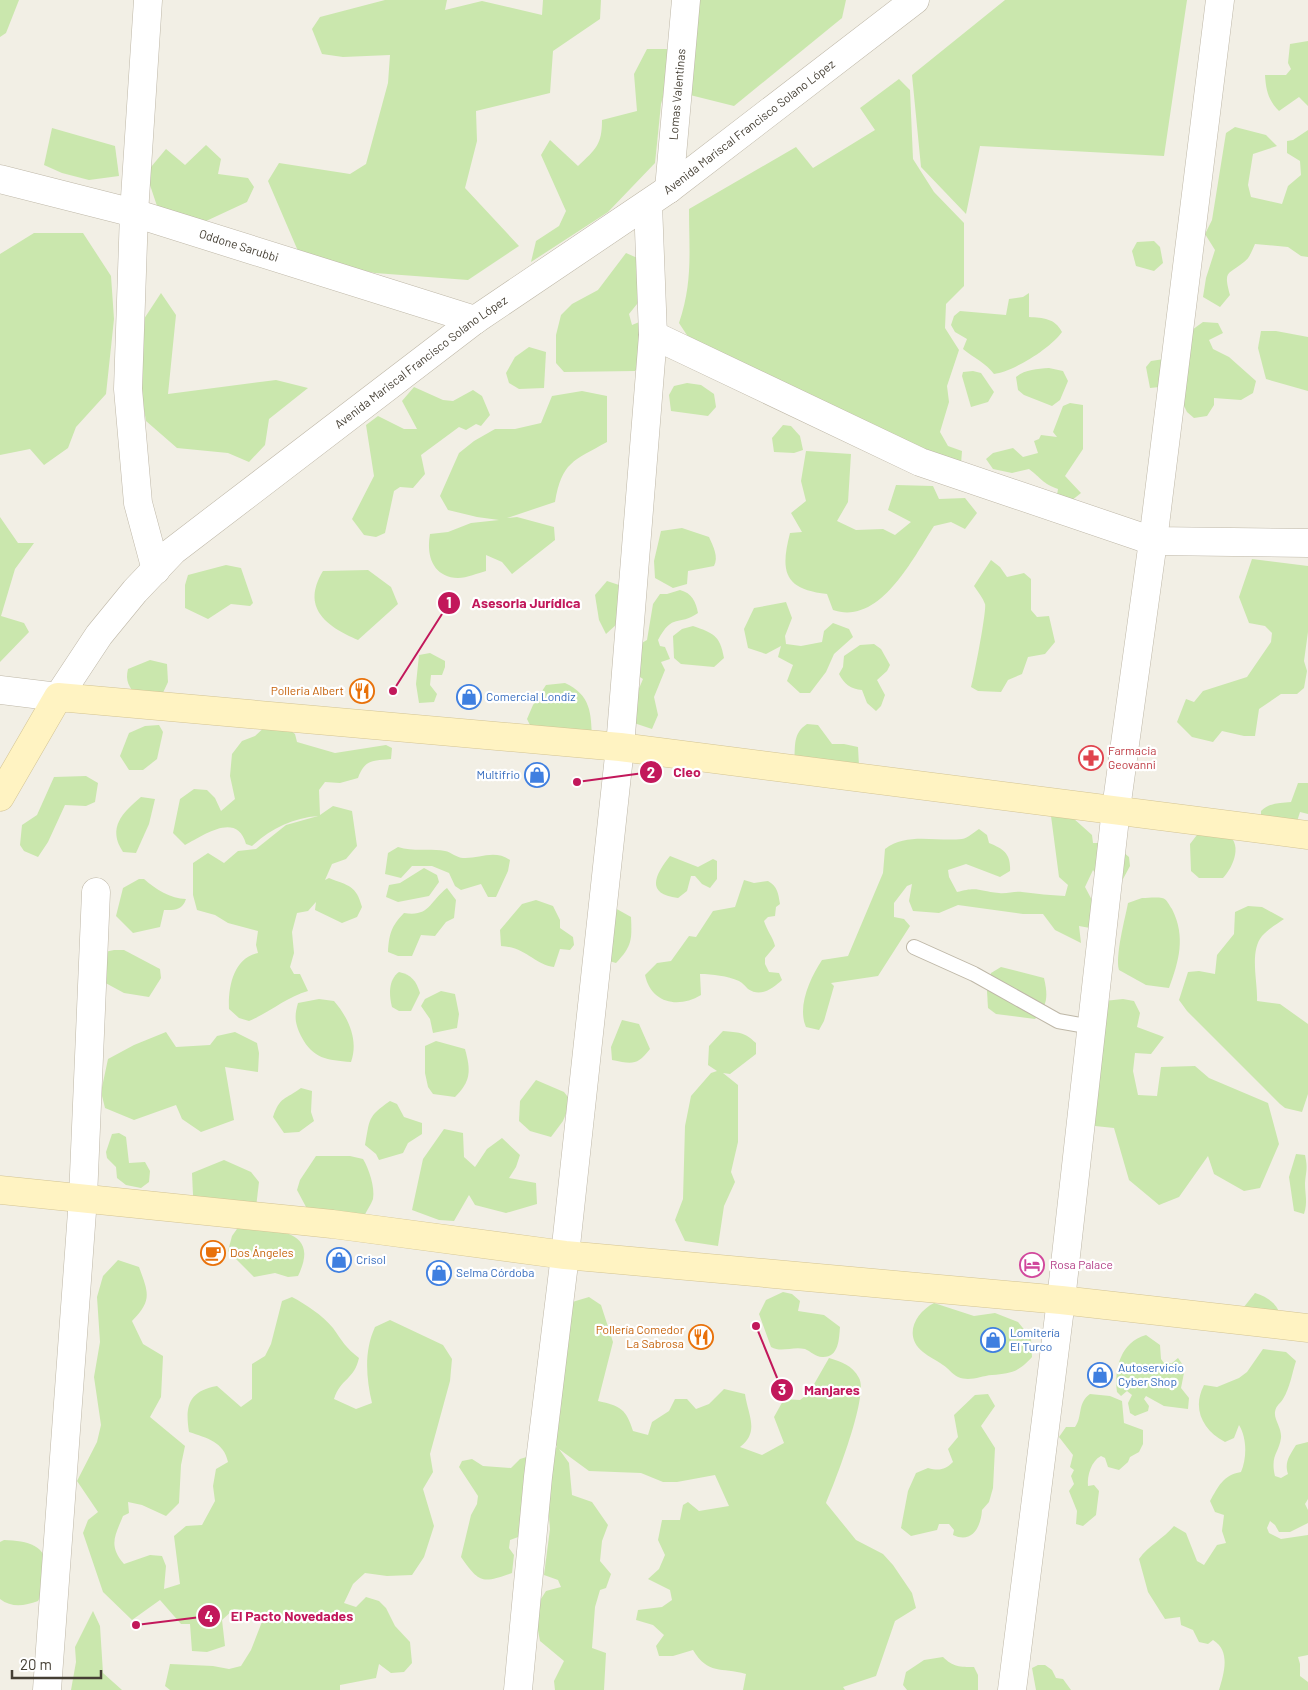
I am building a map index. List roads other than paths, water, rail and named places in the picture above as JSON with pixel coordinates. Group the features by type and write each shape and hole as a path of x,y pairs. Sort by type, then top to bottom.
{"main road":[{"path":"58,697 620,747 1308,835"},
{"name":"Avenida Mariscal Francisco Solano López","path":"0,796 58,697"},
{"path":"0,1190 332,1224 565,1255 1061,1300 1308,1328"}],"street":[{"path":"148,0 134,213 128,389 138,503 156,570"},
{"name":"Lomas Valentinas","path":"518,1690 538,1477 565,1255 620,747 653,335 659,197 686,0"},
{"name":"Avenida Mariscal Francisco Solano López","path":"58,697 99,635 174,552 475,320 659,197 915,0"},
{"path":"1012,1690 1061,1300 1116,809 1153,541 1220,0"},
{"name":"Oddone Sarubbi","path":"0,180 134,213 475,320"},
{"path":"653,335 920,462 1153,541 1308,543"},
{"path":"0,690 58,697"},
{"path":"47,1690 83,1198 96,892"}],"lane":[{"path":"914,947 974,974 1058,1021 1092,1027"}],"place":[{"name":"Polleria Albert","path":"362,691"},
{"name":"Asesoria Jurídica","path":"393,691"},
{"name":"Comercial Londiz","path":"469,697"},
{"name":"Farmacia Geovanni","path":"1091,758"},
{"name":"Multifrio","path":"537,775"},
{"name":"Cleo","path":"577,782"},
{"name":"Dos Ángeles","path":"213,1253"},
{"name":"Crisol","path":"339,1260"},
{"name":"Rosa Palace","path":"1032,1265"},
{"name":"Selma Córdoba","path":"439,1273"},
{"name":"Manjares","path":"756,1326"},
{"name":"Pollería Comedor La Sabrosa","path":"701,1337"},
{"name":"Lomitería El Turco","path":"993,1340"},
{"name":"Autoservicio Cyber Shop","path":"1100,1375"},
{"name":"El Pacto Novedades","path":"136,1625"}]}
